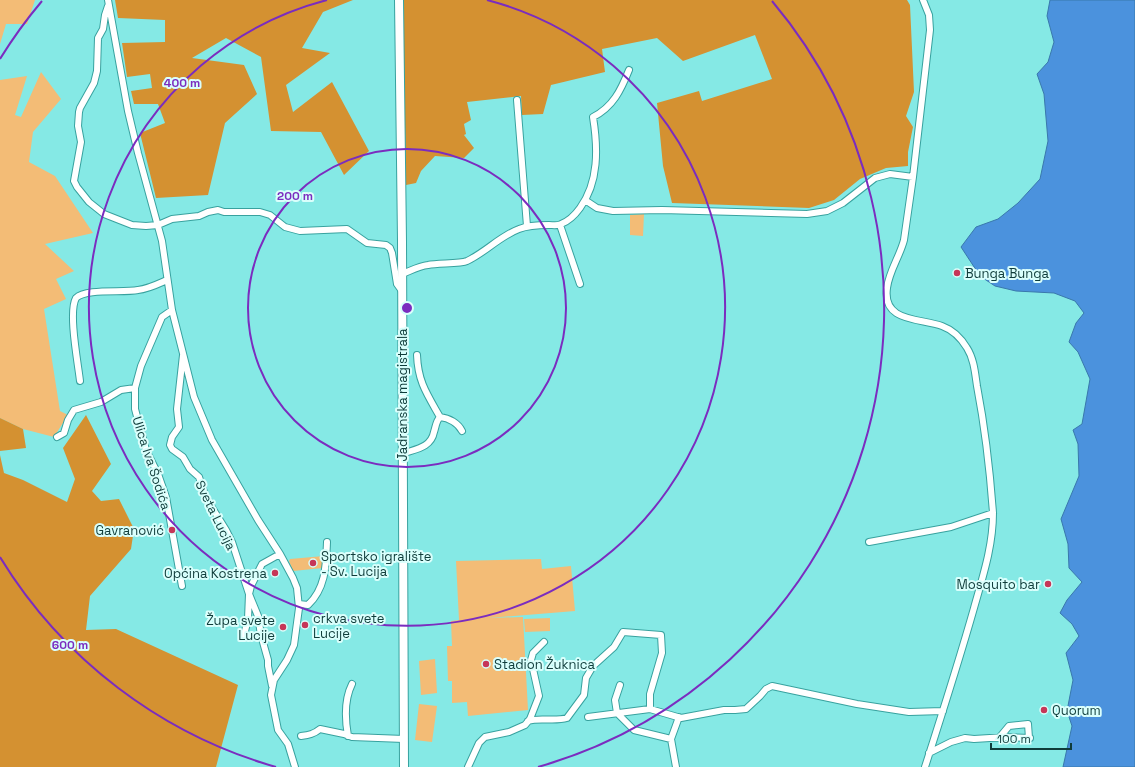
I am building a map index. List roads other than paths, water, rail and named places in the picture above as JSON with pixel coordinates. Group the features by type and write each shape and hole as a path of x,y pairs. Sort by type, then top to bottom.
{"main road":[{"name":"Jadranska magistrala","path":"399,0 402,274 404,767"}],"street":[{"path":"923,0 929,15 930,30 913,177 902,250 888,283 887,297 890,306 900,315 908,319 946,328 959,337 968,349 972,359 981,404 993,513 993,531 989,555 965,642 925,767"},
{"path":"108,2 103,29 98,38 97,71 94,82 79,112 78,126 81,142 74,181 81,194 89,202 110,217 124,223 139,226 158,225 172,220 199,216 218,210 224,212 260,212 270,215 285,227 300,231 347,229 367,243 386,245 390,248 394,260 397,284 402,291"},
{"name":"Sveta Lucija","path":"108,2 128,111 138,154 162,241 172,310 184,352 194,397 212,440 258,520 280,554 297,588 299,604 294,645 287,660 274,680 272,688"},
{"path":"402,274 427,265 466,262 506,235 527,226 560,225 568,221 577,212 585,200 593,179 596,134 593,117 607,108 614,101 620,93 629,70"},
{"path":"517,100 527,226"},
{"path":"585,200 597,208 613,211 662,210 807,214 827,211 843,203 875,178 890,174 913,177"},
{"path":"560,225 580,284"},
{"path":"80,381 73,308 76,298 83,294 140,290 167,280"},
{"name":"Ulica Iva Šodića","path":"172,310 162,318 141,366 135,388 135,409 146,450 158,474 166,497 182,586"},
{"name":"Sveta Lucija","path":"184,352 177,409 179,426 172,437 170,445 172,449 183,456 190,469 198,477 208,504 226,530 243,573 249,594 258,616 261,635 268,660 272,688 272,702 278,730 288,744 295,767"},
{"path":"417,355 417,369 423,387 440,417 457,424 462,430"},
{"path":"57,437 64,433 68,420 74,410 101,402 121,390 135,388"},
{"path":"402,454 421,448 429,442 434,435 437,422 440,417"},
{"path":"869,542 951,527 993,513"},
{"path":"299,604 308,606 323,582 326,572 327,542"},
{"name":"Sveta Lucija","path":"244,635 248,619 249,594 251,586 260,566 280,554"},
{"path":"528,721 559,720 567,718 584,695 586,678 593,666 614,647 623,632 661,635 662,653 650,694 650,709"},
{"path":"468,767 479,743 486,737 509,732 525,725 528,721 539,696 531,660 534,653 544,642"},
{"path":"348,736 346,704 352,684"},
{"path":"620,685 615,700 617,713 634,730 671,739"},
{"path":"588,717 650,709 679,717 701,715 724,710 746,709 766,689 772,686 857,704 909,712 943,710"},
{"path":"676,767 671,739 679,717"},
{"path":"929,753 950,742 965,738 974,739 1030,738 1028,724 1009,726 999,738"},
{"path":"301,736 310,735 320,729 348,736 404,739"}],"water":[{"path":"1050,0 1135,0 1135,767 1063,767 1072,726 1067,711 1073,680 1066,653 1079,636 1072,624 1060,613 1067,600 1082,582 1069,568 1068,544 1061,519 1079,476 1078,444 1073,430 1082,424 1090,379 1078,352 1069,342 1076,323 1084,313 1075,301 1054,293 1016,291 995,286 980,276 961,247 976,227 998,219 1018,203 1040,179 1048,141 1044,94 1037,74 1048,62 1054,42 1047,16"}],"place":[{"name":"Bunga Bunga","path":"957,273"},
{"name":"Gavranović","path":"172,530"},
{"name":"Sportsko igralište - Sv. Lucija","path":"313,563"},
{"name":"Općina Kostrena","path":"275,573"},
{"name":"Mosquito bar","path":"1048,584"},
{"name":"crkva svete Lucije","path":"305,625"},
{"name":"Župa svete Lucije","path":"283,627"},
{"name":"Stadion Žuknica","path":"486,664"},
{"name":"Quorum","path":"1044,710"}]}
